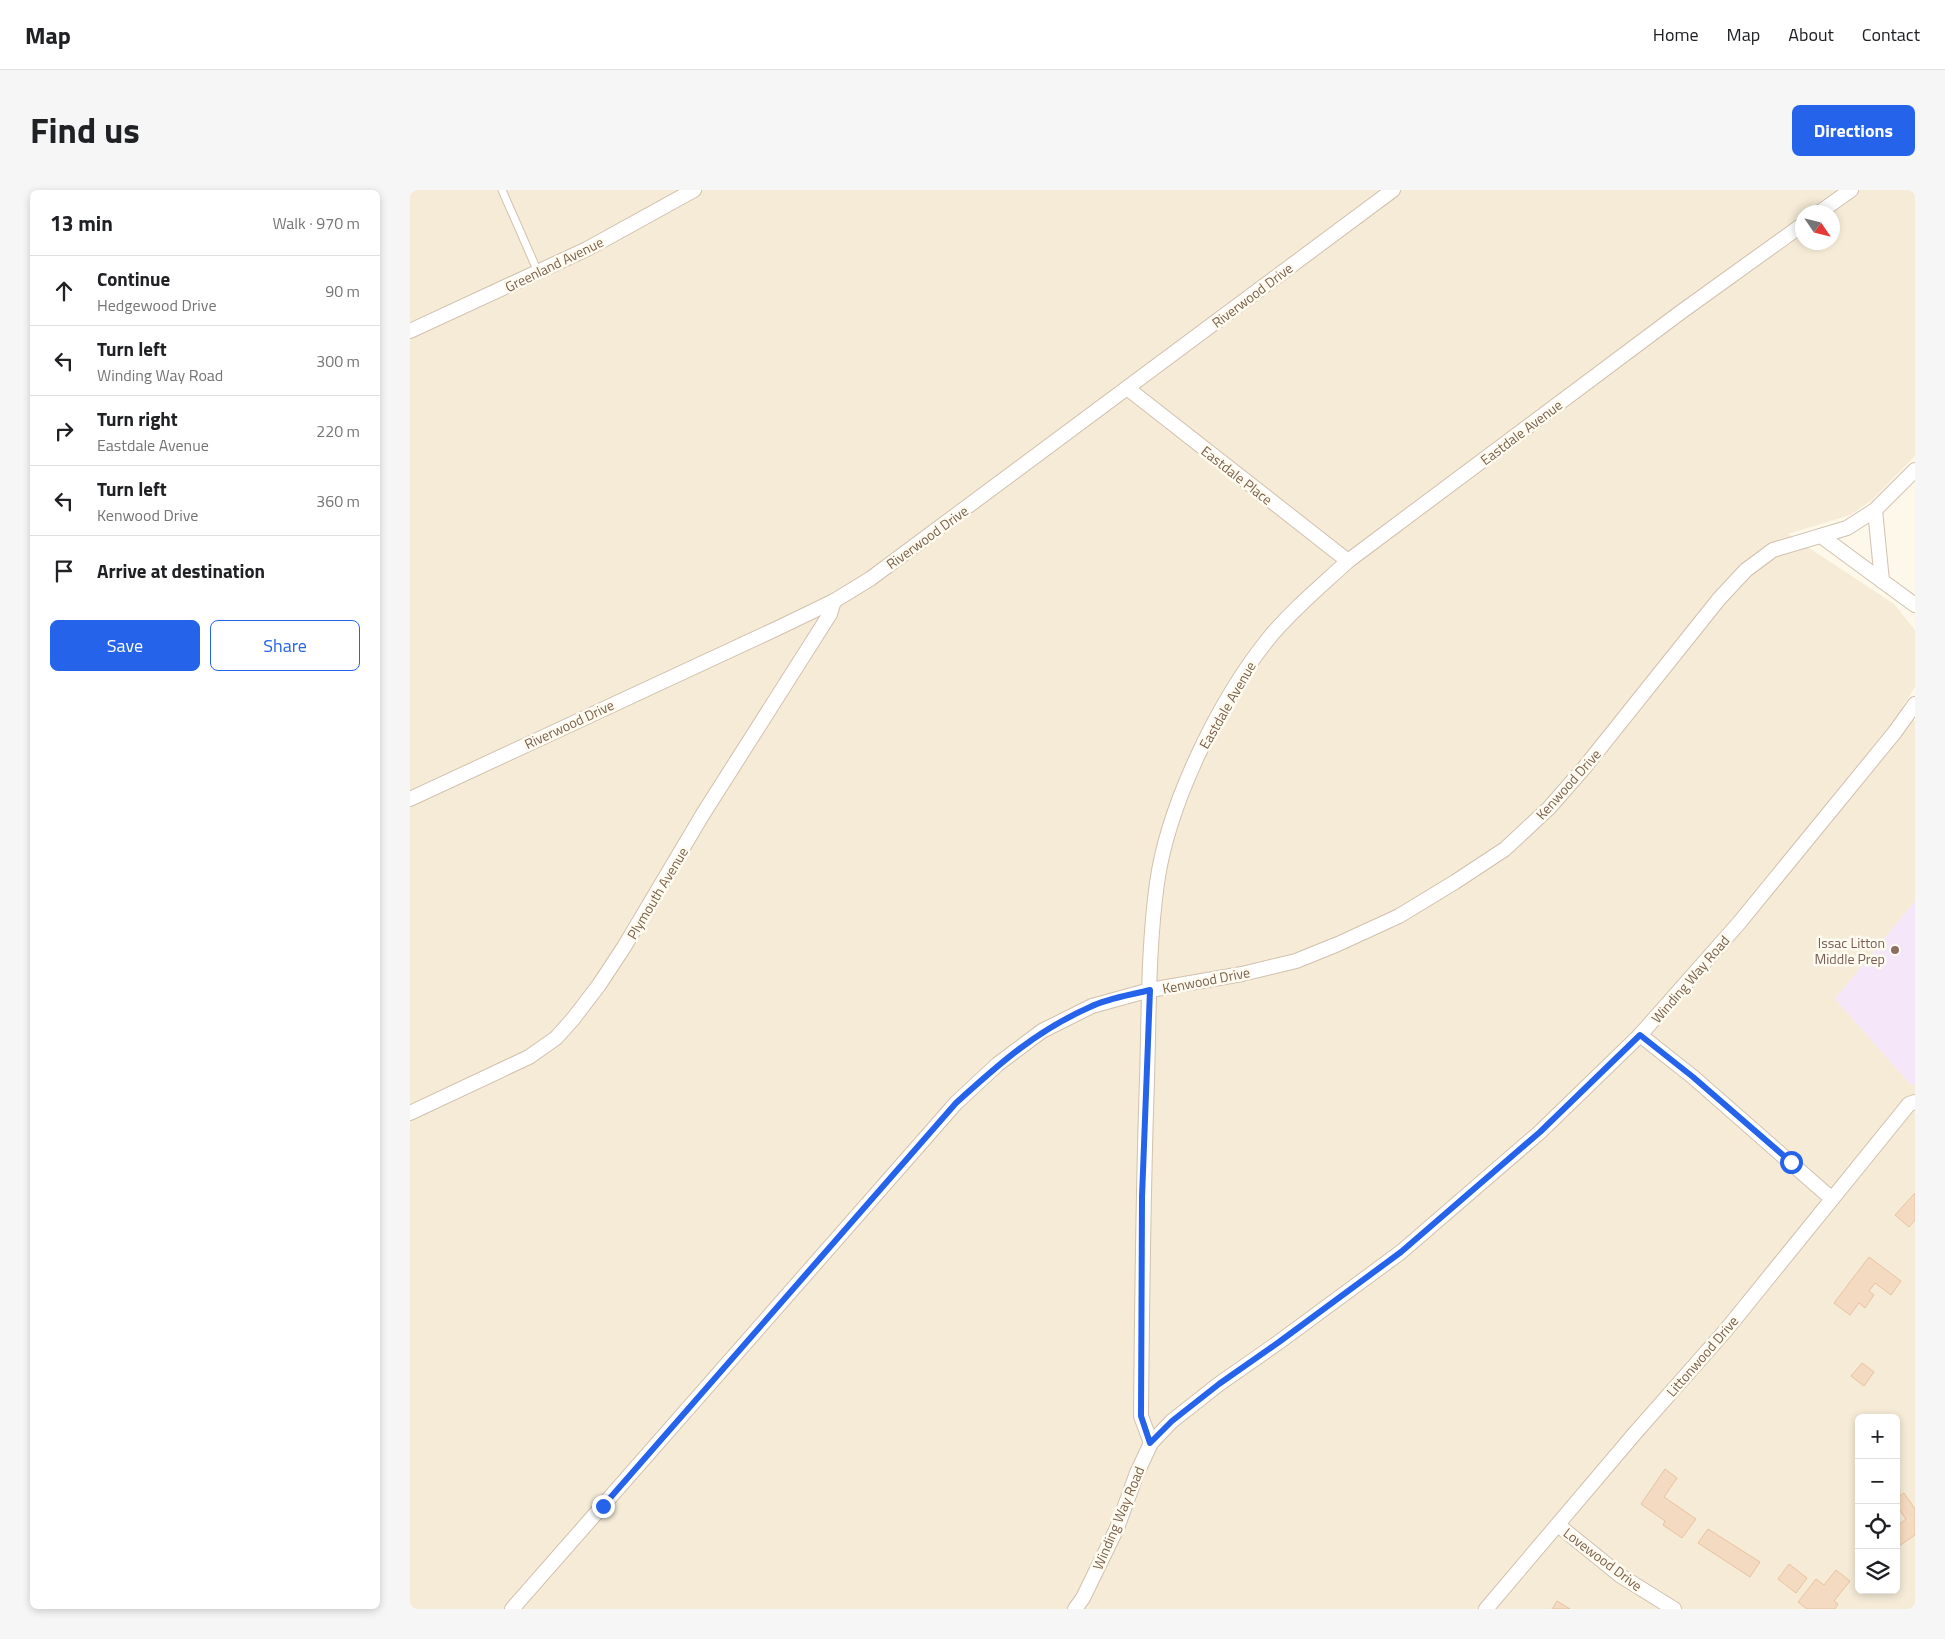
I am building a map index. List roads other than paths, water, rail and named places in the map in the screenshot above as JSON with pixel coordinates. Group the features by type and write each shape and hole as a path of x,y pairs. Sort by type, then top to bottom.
{"street":[{"name":"Greenland Avenue","path":"410,331 587,249 694,190"},
{"name":"Riverwood Drive","path":"410,799 834,601 870,579 1393,190"},
{"path":"1830,205 1851,190"},
{"name":"Eastdale Avenue","path":"1150,1443 1141,1416 1142,1197 1152,933 1157,881 1172,820 1196,760 1221,712 1248,667 1270,638 1300,604 1348,561 1795,230"},
{"name":"Eastdale Place","path":"1127,388 1348,561"},
{"name":"Kenwood Drive","path":"512,1609 956,1103 998,1064 1042,1031 1092,1006 1150,990 1242,974 1296,960 1338,944 1399,916 1455,882 1505,849 1549,808 1584,768 1719,600 1746,570 1774,550 1847,528 1874,510 1915,470"},
{"path":"1874,510 1882,581"},
{"path":"1821,536 1915,605"},
{"name":"Plymouth Avenue","path":"410,1113 529,1057 556,1038 573,1019 599,985 624,947 703,814 830,614 834,601"},
{"name":"Winding Way Road","path":"1076,1609 1117,1528 1150,1443 1172,1421 1219,1384 1401,1252 1540,1132 1640,1035 1739,923 1895,732 1915,704"},
{"path":"1640,1035 1693,1077 1832,1199"},
{"name":"Littonwood Drive","path":"1486,1609 1636,1432 1726,1330 1908,1104 1915,1102"},
{"name":"Lovewood Drive","path":"1558,1525 1621,1576 1674,1609"}],"lane":[{"path":"502,190 538,272"}],"place":[{"name":"Issac Litton Middle Prep","path":"1895,950"}]}
